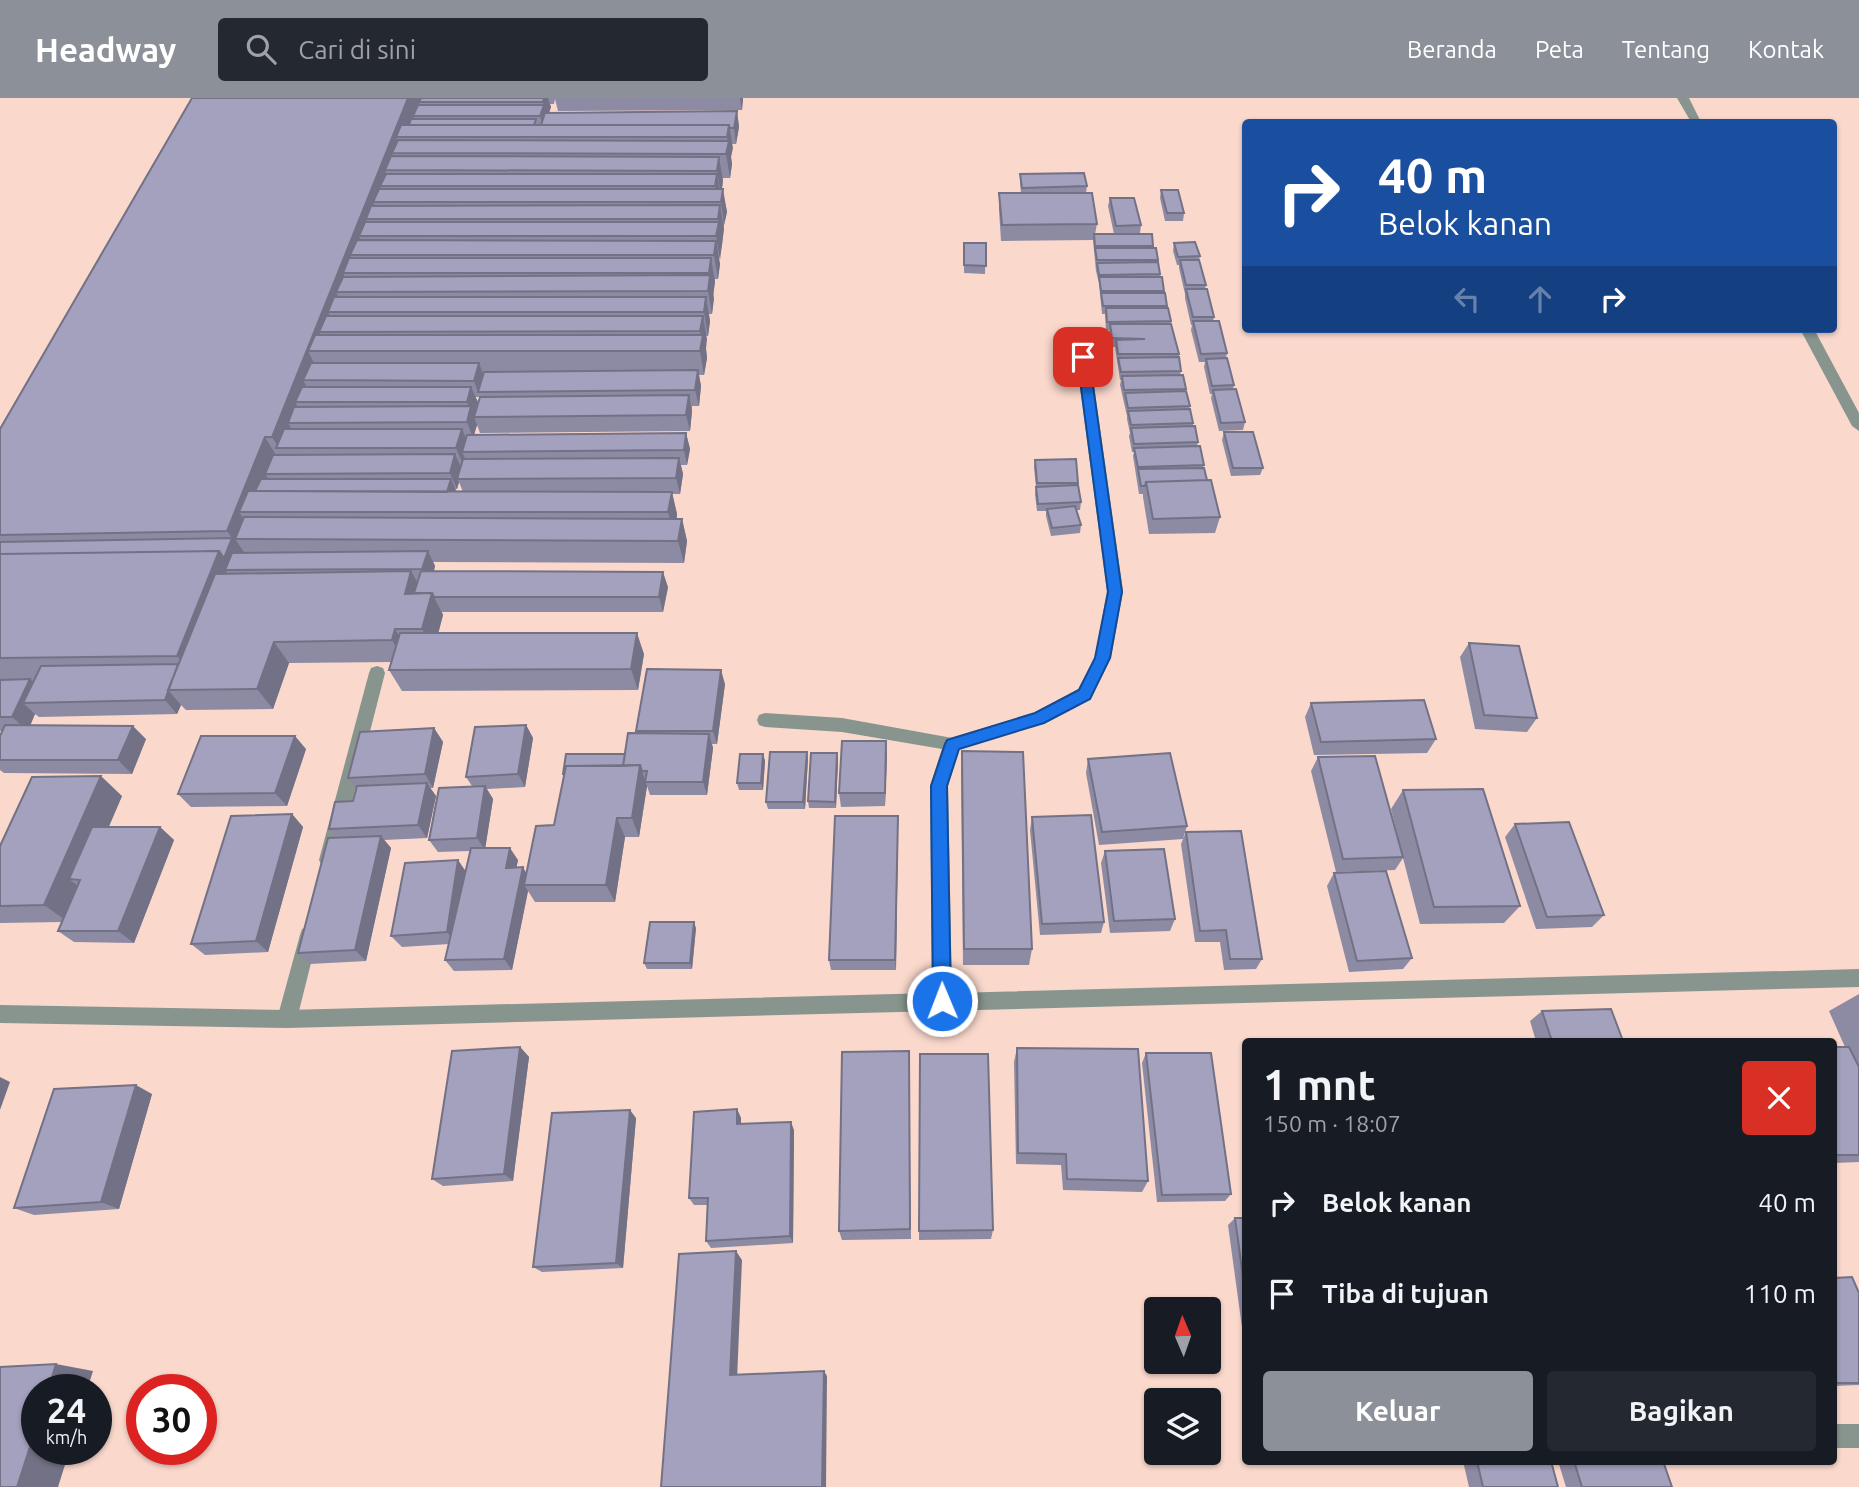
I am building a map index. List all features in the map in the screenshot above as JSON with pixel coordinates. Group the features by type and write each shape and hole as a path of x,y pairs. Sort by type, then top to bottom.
{"street":[{"path":"1683,98 1694,119"},
{"path":"1809,333 1859,426"},
{"path":"765,720 842,725 952,744 1039,718 1084,694 1103,658 1115,592 1083,357"},
{"path":"325,873 377,673"},
{"path":"942,1001 939,786 952,744"},
{"path":"287,1019 315,913"},
{"path":"0,1014 287,1019 1859,978"},
{"path":"1837,1436 1859,1436"}],"building":[{"path":"192,98 408,98 272,437 265,437 227,531 0,535 0,429"},
{"path":"421,98 544,98 543,102 419,102"},
{"path":"418,105 544,105 540,116 413,116"},
{"path":"737,111 734,128 729,125 541,125 545,113"},
{"path":"411,119 536,119 534,125 409,125"},
{"path":"401,125 729,125 727,137 396,137"},
{"path":"398,140 729,141 726,154 392,153"},
{"path":"391,156 719,157 717,171 385,170"},
{"path":"1084,173 1087,186 1022,188 1020,174"},
{"path":"386,174 717,174 715,186 380,186"},
{"path":"379,189 723,189 721,202 373,202"},
{"path":"1161,190 1178,190 1184,213 1167,213"},
{"path":"999,193 1092,193 1097,224 1002,225"},
{"path":"1110,198 1134,198 1141,225 1116,226"},
{"path":"720,205 718,219 366,219 371,206"},
{"path":"365,222 719,222 716,236 359,236"},
{"path":"1094,234 1152,234 1153,246 1095,246"},
{"path":"357,240 716,241 714,255 350,255"},
{"path":"1195,242 1200,256 1178,257 1174,243"},
{"path":"964,243 986,243 986,266 964,265"},
{"path":"1095,248 1156,248 1158,260 1097,260"},
{"path":"349,258 711,258 709,273 343,273"},
{"path":"1180,260 1199,260 1206,285 1186,285"},
{"path":"1158,262 1160,274 1099,275 1097,263"},
{"path":"710,275 708,291 336,292 343,277"},
{"path":"1099,277 1162,277 1164,291 1101,291"},
{"path":"1186,289 1207,289 1214,317 1193,317"},
{"path":"1101,293 1165,293 1167,306 1103,306"},
{"path":"334,297 706,297 704,312 328,312"},
{"path":"1106,308 1168,308 1171,321 1107,322"},
{"path":"326,316 703,316 700,331 319,332"},
{"path":"1193,321 1219,321 1227,353 1201,354"},
{"path":"1110,324 1171,324 1179,354 1118,354 1116,340 1145,339 1112,338"},
{"path":"315,335 703,335 700,351 308,351"},
{"path":"1179,357 1181,371 1121,372 1118,358"},
{"path":"1227,358 1234,385 1212,386 1206,359"},
{"path":"311,363 479,363 474,381 303,380"},
{"path":"698,370 695,390 478,392 484,372"},
{"path":"1183,375 1186,389 1124,390 1122,376"},
{"path":"302,387 471,387 467,402 295,402"},
{"path":"1236,389 1245,422 1221,423 1213,390"},
{"path":"1186,391 1190,406 1128,408 1125,393"},
{"path":"689,395 686,415 474,417 480,397"},
{"path":"471,406 467,422 288,423 294,407"},
{"path":"1190,409 1193,423 1131,425 1128,411"},
{"path":"1195,426 1198,442 1134,444 1131,428"},
{"path":"284,429 462,429 456,448 276,448"},
{"path":"1224,432 1253,432 1263,468 1233,468"},
{"path":"686,433 684,450 462,452 467,435"},
{"path":"1200,446 1204,465 1138,467 1134,448"},
{"path":"455,454 450,473 265,474 273,455"},
{"path":"679,458 676,478 457,479 463,459"},
{"path":"1076,459 1078,483 1037,483 1035,460"},
{"path":"1204,468 1207,480 1146,482 1145,486 1141,486 1138,469"},
{"path":"261,479 451,479 447,492 255,491"},
{"path":"1211,480 1220,517 1153,519 1146,482"},
{"path":"1078,485 1081,502 1038,504 1036,487"},
{"path":"248,491 672,492 668,512 239,512"},
{"path":"1075,506 1081,525 1052,528 1047,509"},
{"path":"244,517 682,519 678,541 235,539"},
{"path":"232,538 224,558 219,551 0,554 0,542"},
{"path":"219,551 177,656 0,658 0,554"},
{"path":"428,551 422,569 225,570 232,553"},
{"path":"411,571 405,594 432,593 422,629 395,629 392,640 274,642 257,689 168,690 215,574"},
{"path":"421,571 663,572 659,597 434,597 432,593 414,593"},
{"path":"400,633 637,633 631,669 389,670"},
{"path":"1469,643 1519,646 1537,718 1484,715"},
{"path":"178,664 165,700 23,703 41,666"},
{"path":"647,669 721,670 713,731 636,731"},
{"path":"30,679 12,717 0,717 0,680"},
{"path":"1424,700 1436,739 1321,742 1311,703"},
{"path":"5,725 133,726 118,760 0,760 0,736"},
{"path":"526,725 518,774 466,777 475,727"},
{"path":"434,728 425,774 348,778 360,732"},
{"path":"628,733 709,734 703,782 645,782 647,771 642,771 640,765 623,766"},
{"path":"201,736 295,736 275,793 178,794"},
{"path":"842,741 886,741 885,793 839,793"},
{"path":"962,751 1023,752 1032,949 964,949"},
{"path":"770,752 807,752 803,802 766,802"},
{"path":"811,753 837,753 835,802 808,801"},
{"path":"1170,753 1187,826 1102,832 1088,759"},
{"path":"566,754 625,754 623,766 566,766 563,774"},
{"path":"740,754 763,754 761,783 737,783"},
{"path":"1375,756 1403,857 1343,859 1318,757"},
{"path":"640,765 632,818 617,818 606,885 524,885 536,826 554,825 566,766"},
{"path":"101,776 44,905 0,906 0,846 32,777"},
{"path":"427,783 418,825 329,829 335,802 353,801 357,786"},
{"path":"485,786 477,838 429,840 439,788"},
{"path":"1483,789 1520,906 1434,907 1403,790"},
{"path":"292,814 256,941 191,944 231,816"},
{"path":"1091,815 1104,922 1042,924 1032,817"},
{"path":"835,816 898,816 895,960 829,960"},
{"path":"1569,822 1604,915 1547,917 1515,824"},
{"path":"92,827 160,827 118,931 58,931 80,880 69,879"},
{"path":"1241,831 1262,959 1230,959 1226,930 1200,931 1186,832"},
{"path":"381,836 355,950 298,953 328,838"},
{"path":"471,848 510,848 506,868 523,867 504,959 445,960"},
{"path":"1164,849 1175,919 1114,921 1105,851"},
{"path":"458,860 447,932 391,936 405,863"},
{"path":"1386,871 1412,958 1357,961 1334,873"},
{"path":"650,922 694,922 690,963 644,963"},
{"path":"1611,1009 1622,1038 1551,1038 1542,1011"},
{"path":"520,1047 504,1174 432,1179 452,1051"},
{"path":"1837,1047 1849,1047 1859,1067 1859,1155 1837,1155"},
{"path":"1017,1048 1138,1049 1148,1181 1067,1179 1066,1154 1018,1153"},
{"path":"909,1051 910,1229 839,1231 842,1052"},
{"path":"1146,1053 1211,1053 1231,1194 1162,1195"},
{"path":"920,1054 988,1054 993,1230 919,1231"},
{"path":"136,1085 101,1202 14,1208 54,1089"},
{"path":"737,1109 737,1124 791,1122 790,1236 706,1241 708,1198 689,1198 694,1112"},
{"path":"630,1110 616,1263 533,1267 552,1113"},
{"path":"1235,1218 1242,1218 1242,1270"},
{"path":"736,1251 730,1375 824,1371 822,1487 661,1487 679,1254"},
{"path":"1852,1277 1859,1293 1859,1383 1837,1383 1837,1278"},
{"path":"56,1364 53,1374 21,1374 21,1465 24,1465 17,1487 0,1487 0,1367"},
{"path":"1478,1465 1552,1465 1558,1487 1483,1487"},
{"path":"1575,1465 1664,1465 1672,1487 1582,1487"}],"route":[{"path":"942,1001 939,786 952,744 1039,718 1084,694 1103,658 1115,592 1083,357"}]}
